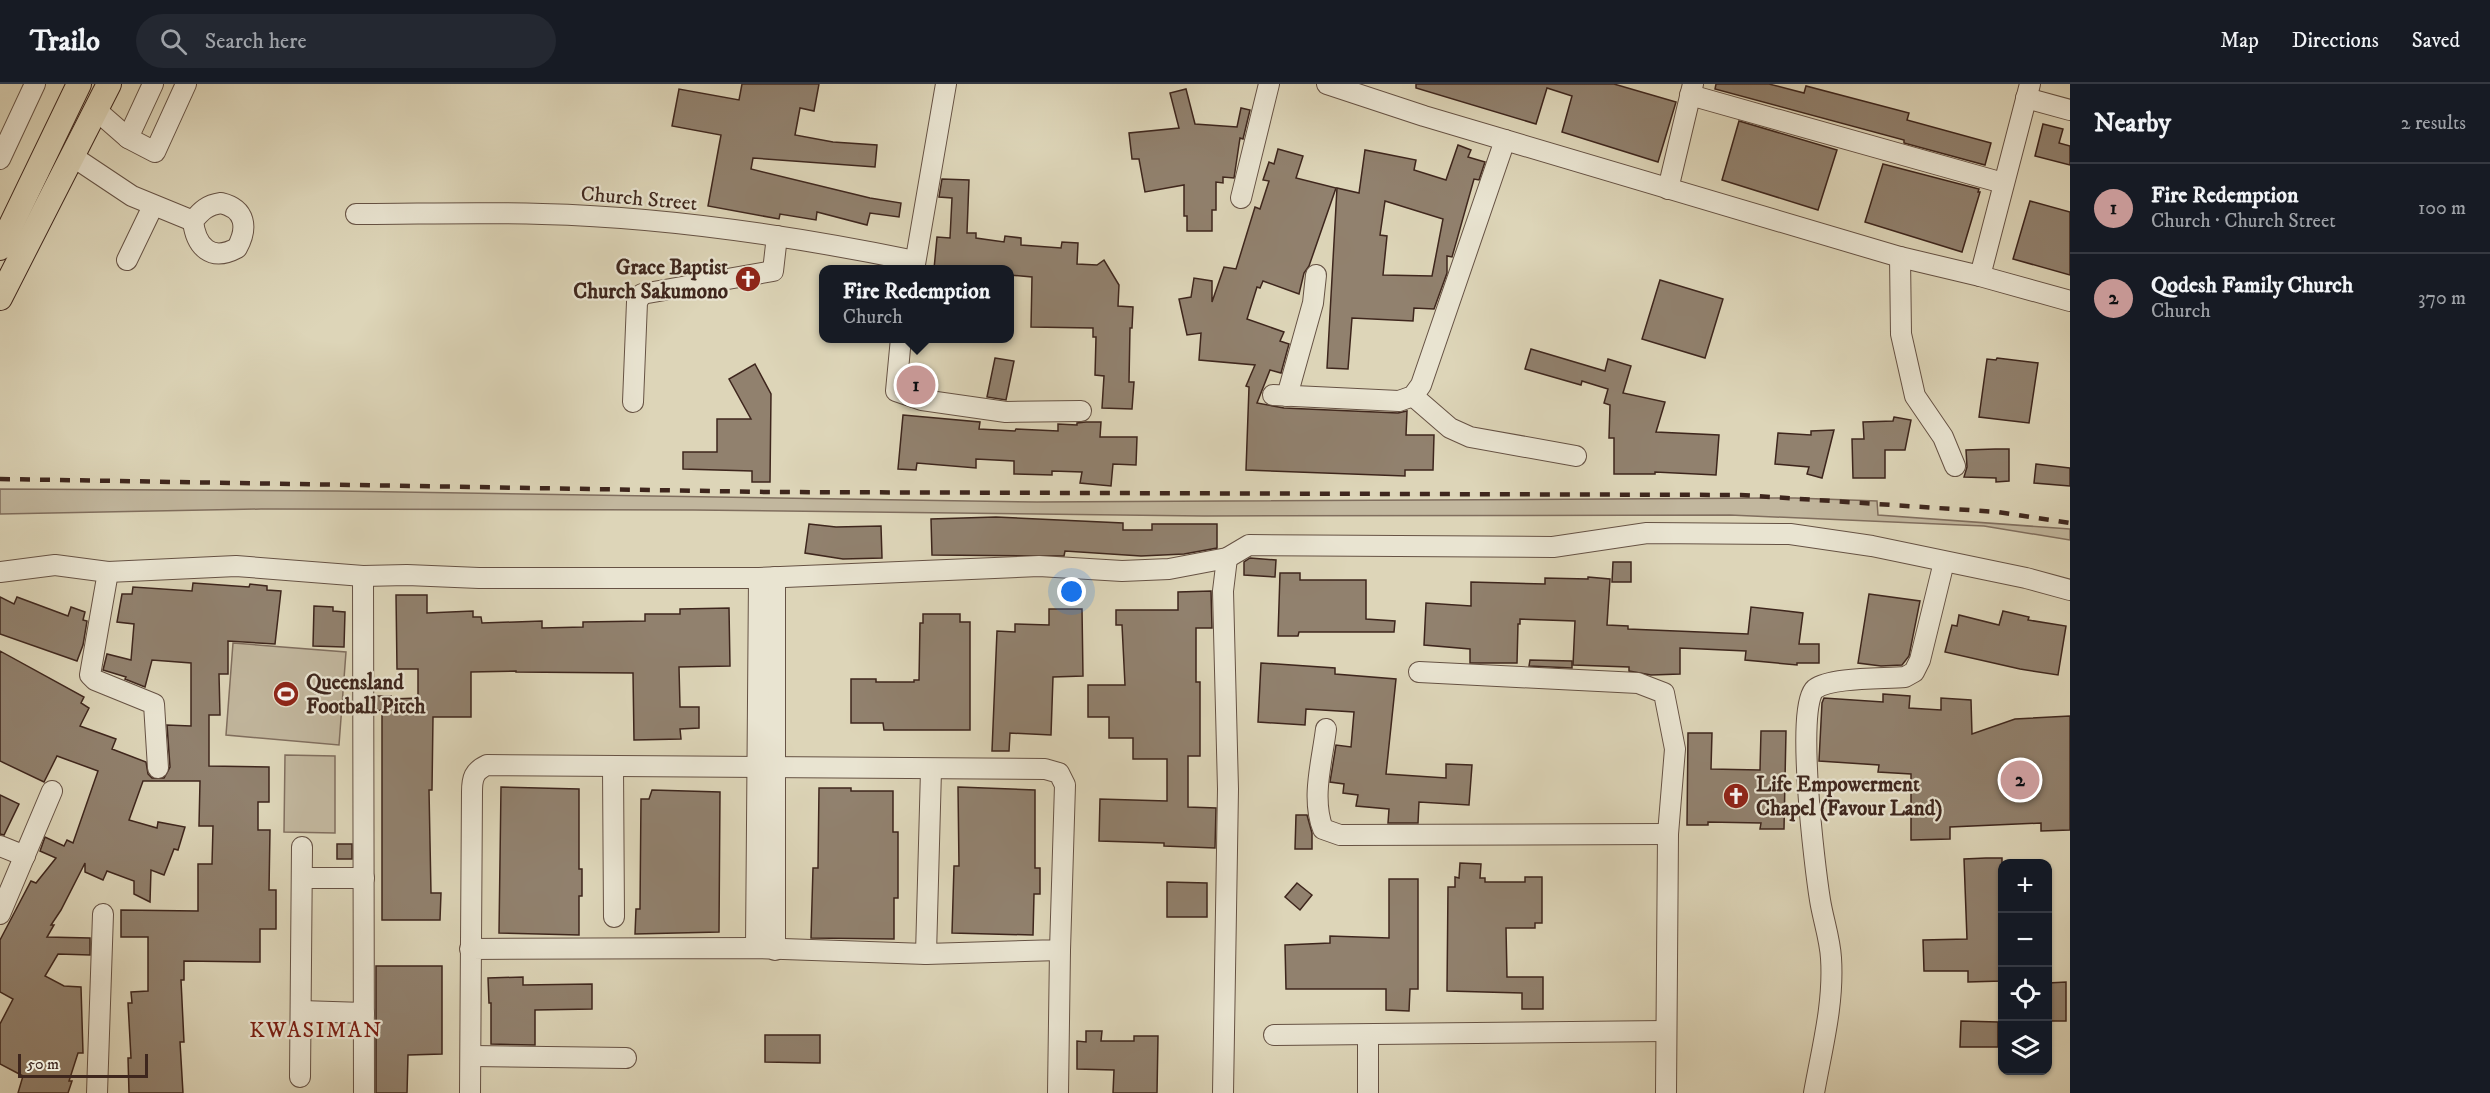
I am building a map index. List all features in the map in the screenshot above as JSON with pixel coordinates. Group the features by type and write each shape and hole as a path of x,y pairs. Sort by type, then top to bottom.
{"main road":[{"path":"0,248 79,84"},
{"path":"0,298 109,84"}],"street":[{"path":"0,159 35,84"},
{"path":"128,138 153,84"},
{"path":"96,110 128,138 155,152 186,84"},
{"path":"915,265 946,84"},
{"path":"1241,198 1269,84"},
{"path":"1327,84 1668,189 1900,257 2070,301"},
{"path":"1668,189 1691,90 2003,183"},
{"path":"1980,276 2028,91 2070,110"},
{"path":"1316,275 1311,311 1280,395 1399,401 1413,396 1421,385 1506,140"},
{"path":"72,156 110,183 153,206 193,221"},
{"path":"127,260 153,206"},
{"name":"Church Street","path":"356,214 543,214 649,221 777,236 910,265"},
{"path":"633,402 637,302 642,294 773,271 777,236"},
{"path":"1900,257 1901,334 1915,396 1943,437 1955,466"},
{"path":"900,343 896,392 922,400 1006,412 1081,411"},
{"path":"1413,396 1450,428 1470,437 1576,456"},
{"path":"0,572 56,565 108,572 236,566 363,576 479,578 767,577 1039,566 1122,571 1169,568 1227,558 1249,545 1553,547 1647,533 1790,534 1872,546 2026,578 2070,590"},
{"path":"1223,1093 1228,789 1223,591 1227,558"},
{"path":"1814,1093 1832,1000 1832,956 1820,900 1811,824 1806,716 1809,698 1815,690 1828,683 1905,677 1914,672 1920,660 1944,562"},
{"path":"108,572 90,675 95,680 154,704 158,768"},
{"path":"363,576 364,1093"},
{"path":"766,950 767,577"},
{"path":"1419,672 1638,683 1664,693 1675,749 1668,834 1666,1093"},
{"path":"1326,729 1317,800 1317,814 1323,830 1340,835 1668,834"},
{"path":"470,1093 472,779 477,770 487,765 613,768 1045,769 1059,773 1065,785 1066,798 1060,951 1058,1093"},
{"path":"613,768 614,917"},
{"path":"926,954 931,770"},
{"path":"0,914 52,790"},
{"path":"0,846 25,856"},
{"path":"300,1077 302,847"},
{"path":"302,878 364,878"},
{"path":"97,1093 103,914"},
{"path":"470,949 766,950 926,954 1060,951"},
{"path":"301,1011 364,1013"},
{"path":"1274,1035 1666,1031"},
{"path":"1368,1035 1368,1093"},
{"path":"472,1056 626,1058"}],"shaded area":[{"path":"0,489 337,491 1037,502 1795,498 1877,501 1878,515 2070,529 2070,540 1984,526 1730,515 1204,516 694,510 261,509 0,514"},
{"name":"Queensland Football Pitch","path":"233,643 346,652 339,745 226,735"},
{"path":"285,755 335,756 335,833 284,832"}],"building":[{"path":"742,84 819,84 814,111 800,108 795,135 833,142 877,145 875,167 753,158 751,169 870,198 901,203 899,217 870,213 867,225 817,212 816,220 780,214 779,219 708,206 721,135 672,126 679,89 739,100"},
{"path":"1416,84 1614,84 1676,102 1658,162 1562,132 1572,96 1547,88 1536,124 1416,88"},
{"path":"1716,84 1769,84 1804,93 1806,86 1909,113 1907,120 1991,143 1985,165 1904,143 1904,140 1715,89"},
{"path":"1186,89 1195,124 1237,127 1241,108 1250,110 1243,139 1240,138 1234,178 1223,177 1223,183 1216,182 1216,210 1212,210 1212,231 1187,231 1187,216 1184,216 1184,185 1145,192 1139,159 1132,159 1129,133 1179,128 1170,93"},
{"path":"1739,121 1837,150 1818,210 1722,180"},
{"path":"2043,124 2063,129 2059,143 2070,146 2070,165 2035,156"},
{"path":"1458,145 1471,150 1468,157 1485,162 1479,180 1474,179 1452,257 1447,256 1447,273 1434,309 1414,308 1413,321 1352,318 1348,369 1327,368 1337,188 1359,193 1365,150 1416,160 1414,170 1446,180","holes":["1385,201 1443,219 1432,276 1383,275 1387,236 1380,235"]},
{"path":"1278,149 1303,156 1296,178 1336,188 1309,266 1304,273 1299,294 1263,281 1260,288 1257,287 1247,319 1284,332 1280,341 1289,344 1281,373 1270,370 1257,403 1284,408 1398,413 1407,411 1406,435 1434,435 1433,470 1405,470 1405,476 1246,470 1249,387 1246,386 1255,365 1199,360 1201,333 1187,335 1179,299 1191,297 1194,278 1212,281 1212,302 1224,267 1236,269 1255,207 1260,209 1269,181 1263,180 1269,162 1274,164"},
{"path":"1883,164 1979,189 1962,252 1865,222"},
{"path":"942,179 969,180 967,233 976,233 976,238 1004,242 1005,236 1021,238 1021,245 1061,248 1062,242 1078,243 1077,264 1097,265 1104,260 1119,285 1118,306 1133,307 1132,328 1130,328 1129,382 1134,382 1132,409 1102,408 1104,376 1095,375 1096,337 1093,337 1093,328 1031,327 1032,277 1014,275 1014,265 934,265 937,237 950,238 952,198 939,197"},
{"path":"2030,201 2070,212 2070,275 2013,259"},
{"path":"1660,280 1723,299 1705,358 1642,339"},
{"path":"1531,349 1605,371 1608,359 1631,366 1623,393 1665,402 1656,432 1719,435 1716,475 1655,472 1655,474 1614,474 1614,438 1609,438 1610,405 1604,403 1608,389 1582,381 1581,385 1525,369"},
{"path":"995,358 1014,361 1006,400 987,397"},
{"path":"1997,358 2038,363 2029,423 1979,417 1987,359 1996,360"},
{"path":"755,364 771,394 770,482 752,482 752,471 683,469 683,452 717,452 717,419 751,419 729,379"},
{"path":"903,415 980,422 979,429 1015,431 1016,429 1058,431 1058,424 1077,425 1077,423 1101,422 1100,437 1137,437 1136,465 1113,464 1111,486 1080,483 1082,472 1052,471 1052,475 1014,474 1014,461 976,459 976,468 917,463 916,470 898,469"},
{"path":"1894,417 1911,420 1905,450 1885,450 1885,478 1853,478 1852,439 1864,439 1863,422 1893,421"},
{"path":"1834,430 1822,478 1807,474 1809,467 1775,464 1778,433 1811,435 1811,431"},
{"path":"2009,449 2009,481 1996,482 1996,478 1964,477 1967,467 1966,450"},
{"path":"2036,464 2070,468 2070,486 2034,483"},
{"path":"996,517 1123,523 1123,530 1152,530 1152,524 1217,524 1217,548 1184,554 1141,556 1065,551 1064,556 932,555 931,519"},
{"path":"809,524 836,527 881,526 882,558 843,559 805,553"},
{"path":"1250,558 1276,560 1275,577 1244,575 1244,562"},
{"path":"1613,562 1631,562 1631,582 1612,582"},
{"path":"1280,573 1300,573 1300,580 1366,580 1366,619 1395,621 1394,632 1299,632 1298,636 1278,636"},
{"path":"1588,577 1610,579 1607,625 1628,626 1628,629 1748,634 1751,607 1803,613 1799,644 1819,644 1819,663 1797,663 1797,665 1745,660 1746,651 1680,648 1680,674 1651,675 1629,671 1629,667 1573,665 1575,621 1520,619 1517,663 1470,663 1470,649 1424,645 1426,603 1471,606 1471,582 1545,584 1545,578 1588,579"},
{"path":"193,583 249,587 250,584 267,586 267,590 281,591 275,644 228,641 228,674 219,674 220,715 209,715 209,766 269,767 269,802 258,802 258,830 270,830 269,890 276,890 276,929 260,929 260,962 184,961 184,980 181,980 184,1042 180,1042 183,1093 129,1093 128,1058 131,1058 128,1003 132,1003 131,992 148,991 148,937 121,937 121,910 198,911 198,864 212,864 213,826 199,826 200,781 143,781 129,820 157,828 158,822 185,827 178,850 174,849 164,875 151,870 150,902 134,894 134,881 107,871 103,880 85,872 85,863 51,925 54,925 47,937 90,938 90,955 58,954 45,976 64,986 81,987 83,1053 78,1053 69,1081 72,1081 68,1093 18,1093 23,1076 0,1064 0,1024 13,999 0,992 0,940 31,881 36,883 56,858 40,851 45,837 64,846 67,840 73,843 98,771 57,756 44,782 0,761 0,651 84,697 81,703 89,708 80,726 116,739 112,749 146,762 148,774 152,778 164,778 170,767 167,725 191,726 191,663 152,660 145,687 125,679 126,677 103,670 107,654 131,660 134,624 117,622 122,594 132,594 133,587 192,591"},
{"path":"1211,591 1212,628 1196,628 1196,682 1200,682 1200,756 1188,756 1188,807 1216,808 1215,848 1164,846 1164,843 1099,841 1100,799 1167,801 1167,759 1133,759 1133,738 1109,738 1109,717 1088,717 1088,685 1125,685 1122,625 1116,625 1116,610 1178,610 1178,592"},
{"path":"1869,594 1920,601 1909,656 1902,665 1881,666 1858,663"},
{"path":"396,595 427,595 427,613 473,611 473,617 481,617 482,623 542,621 542,628 583,627 583,622 645,621 645,614 680,614 680,609 729,608 730,666 679,667 680,707 699,707 699,728 680,729 681,739 634,740 633,673 471,672 471,717 433,717 432,790 429,790 431,893 441,893 440,920 382,920 382,710 375,711 375,696 391,696 391,699 418,698 418,669 397,669"},
{"path":"0,597 14,604 17,597 68,616 71,607 85,612 83,620 87,621 83,645 77,661 0,634"},
{"path":"314,606 333,607 333,611 345,612 344,647 313,646"},
{"path":"1049,609 1082,609 1083,676 1053,677 1051,735 1010,733 1009,751 992,751 997,631 1015,632 1015,624 1049,625"},
{"path":"2003,611 2029,617 2028,620 2066,626 2058,675 1945,652 1952,625 1957,626 1959,615 1999,625"},
{"path":"923,614 960,614 960,622 970,622 970,730 884,730 883,723 851,723 851,679 876,679 876,682 919,680 920,623 923,623"},
{"path":"1530,660 1572,661 1572,668 1529,666"},
{"path":"1261,663 1335,668 1335,674 1396,679 1386,774 1446,778 1446,764 1472,765 1469,805 1419,802 1418,823 1388,823 1389,809 1356,806 1358,795 1343,793 1344,784 1330,782 1336,745 1351,747 1354,712 1306,709 1305,725 1258,722"},
{"path":"1883,694 1910,696 1909,708 1941,710 1941,698 1971,700 1972,734 2015,719 2070,716 2070,830 2041,831 2041,823 1950,827 1950,839 1911,840 1911,774 1878,772 1879,765 1819,761 1824,698 1883,702"},
{"path":"1761,731 1786,731 1784,829 1760,829 1761,823 1708,822 1708,825 1687,825 1688,733 1712,733 1711,769 1760,770"},
{"path":"501,787 579,789 579,869 582,869 582,896 579,896 579,935 499,933"},
{"path":"958,787 1035,790 1035,868 1040,868 1040,894 1034,894 1033,935 952,933 954,866 959,866"},
{"path":"819,788 893,791 893,832 898,832 898,898 894,898 894,939 811,938 813,868 818,868"},
{"path":"652,790 720,792 719,932 635,934 636,909 640,909 641,799 649,799"},
{"path":"0,795 19,804 4,835 0,834"},
{"path":"1296,815 1307,815 1312,833 1312,849 1295,849"},
{"path":"337,844 352,844 352,859 337,859"},
{"path":"2002,858 1998,859 1998,981 1968,982 1968,971 1924,971 1923,940 1967,939 1964,859"},
{"path":"1460,863 1481,864 1480,878 1485,878 1485,882 1525,882 1525,877 1542,877 1542,923 1535,923 1535,928 1506,928 1507,977 1543,977 1543,1009 1522,1009 1522,993 1447,991 1448,887 1455,887 1455,877 1459,878"},
{"path":"1389,879 1418,879 1418,989 1410,989 1409,1011 1386,1010 1386,989 1286,989 1285,945 1330,943 1330,936 1389,938"},
{"path":"1167,882 1207,883 1207,917 1167,917"},
{"path":"1297,883 1312,895 1300,910 1285,897"},
{"path":"376,966 442,966 442,1054 408,1055 407,1093 376,1093"},
{"path":"523,977 523,985 592,984 592,1009 535,1010 535,1045 491,1044 491,1003 489,1003 488,978"},
{"path":"2066,982 2066,1021 2052,1021 2052,983"},
{"path":"1961,1021 1998,1022 1998,1047 1960,1047"},
{"path":"1086,1031 1102,1031 1101,1041 1134,1041 1134,1036 1158,1036 1157,1093 1113,1093 1114,1070 1077,1069 1077,1041 1086,1042"},
{"path":"765,1035 820,1035 820,1063 765,1062"}],"railway":[{"path":"0,479 768,492 1741,495 1998,512 2070,523"}],"place":[{"name":"Grace Baptist Church Sakumono","path":"748,279"},
{"name":"Fire Redemption","path":"916,385"},
{"name":"Queensland Football Pitch","path":"286,694"},
{"name":"Qodesh Family Church","path":"2020,780"},
{"name":"Life Empowerment Chapel (Favour Land)","path":"1736,796"}],"district":[{"name":"KWASIMAN","path":"316,1029"}]}
